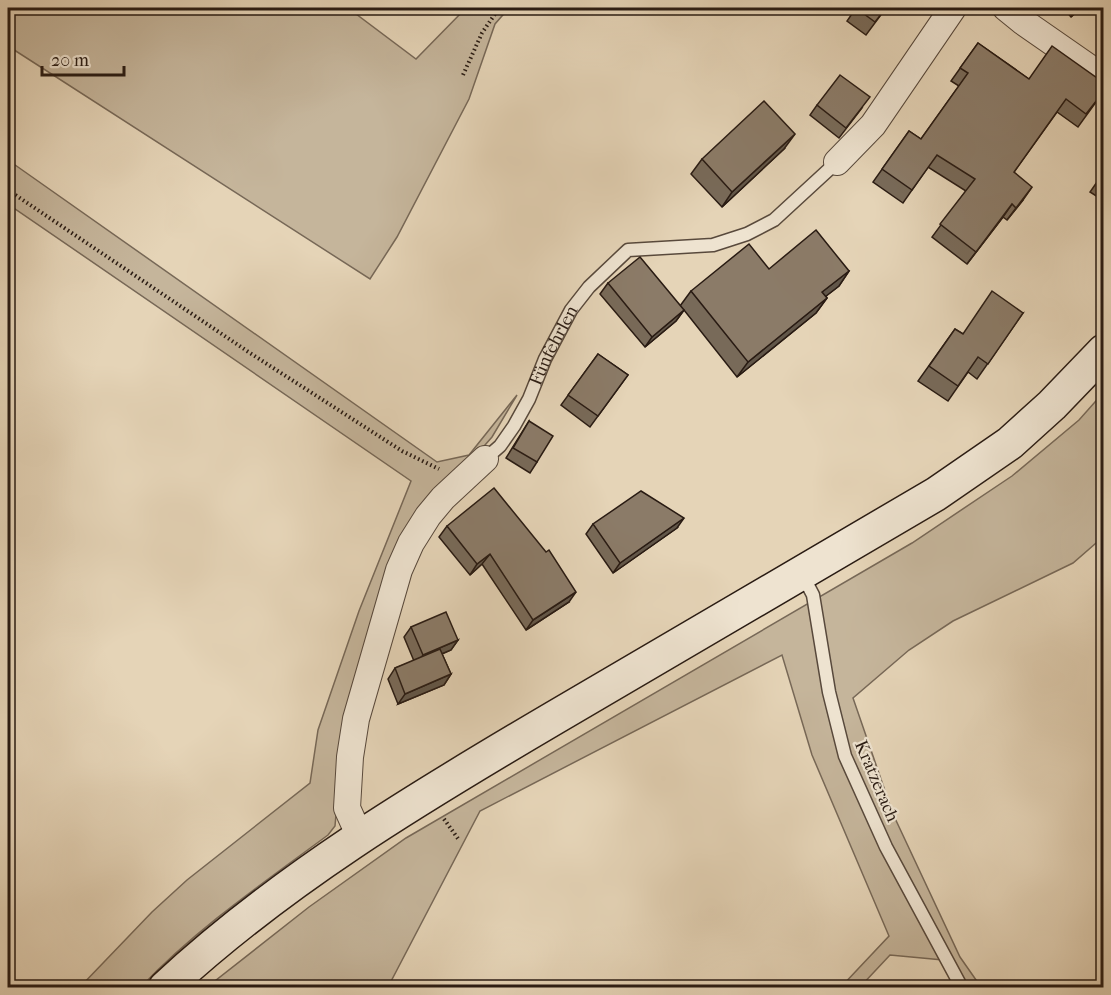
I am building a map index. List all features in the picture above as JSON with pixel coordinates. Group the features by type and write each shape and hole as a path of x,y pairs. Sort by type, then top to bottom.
{"main road":[{"path":"165,987 207,949 250,915 425,794 936,494 1010,443 1052,405 1104,351"}],"street":[{"name":"Fünfehrlen","path":"837,162 873,125 953,8"},
{"path":"1006,8 1104,78"},
{"name":"Fünfehrlen","path":"360,837 347,808 350,757 356,719 390,599 411,543 443,498 477,466"}],"lane":[{"name":"Fünfehrlen","path":"477,466 500,446 514,426 549,350 571,310 589,287 628,250 713,245 747,234 774,220 837,162"},
{"name":"Kratzerach","path":"801,574 813,595 829,692 843,748 856,784 885,847 962,987"}],"path":[{"path":"463,75 482,33 499,8"},
{"path":"8,190 250,353 402,451 444,471 477,466"},
{"path":"439,812 459,840"}],"shaded area":[{"path":"8,8 348,8 416,59 466,8 509,8 495,24 469,99 397,237 370,279 8,46"},
{"path":"8,160 437,462 469,455 517,395 492,437 471,461 434,496 339,780 335,826 328,835 207,926 141,987 80,987 152,912 187,880 310,783 318,730 359,611 411,481 8,204"},
{"path":"1103,393 1103,537 1073,563 953,621 909,650 853,698 893,814 960,957 981,987 958,987 943,960 890,955 860,987 841,987 889,936 812,755 782,655 480,811 388,987 206,988 309,907 406,838 912,543 1012,476 1079,420"}],"building":[{"path":"856,8 886,8 875,22"},
{"path":"978,43 1029,79 1052,46 1104,83 1104,91 1086,114 1066,99 1014,172 1032,187 1016,208 1012,204 976,252 940,224 975,179 937,155 912,190 882,169 909,131 921,139 968,73 960,68"},
{"path":"840,75 870,97 846,128 817,105"},
{"path":"764,101 795,134 732,192 702,159"},
{"path":"1104,173 1104,186 1097,182"},
{"path":"816,230 849,271 822,292 827,298 748,362 691,291 749,244 769,269"},
{"path":"640,257 684,310 652,337 608,283"},
{"path":"992,291 1023,313 988,364 978,357 958,386 929,366 955,329 963,334"},
{"path":"598,354 628,375 598,416 568,395"},
{"path":"529,421 553,436 537,462 513,448"},
{"path":"494,488 546,552 549,550 576,592 533,620 490,554 477,564 447,526"},
{"path":"641,491 684,518 620,563 593,524"},
{"path":"446,612 458,640 423,655 411,627"},
{"path":"440,649 451,674 405,694 395,668"}]}
